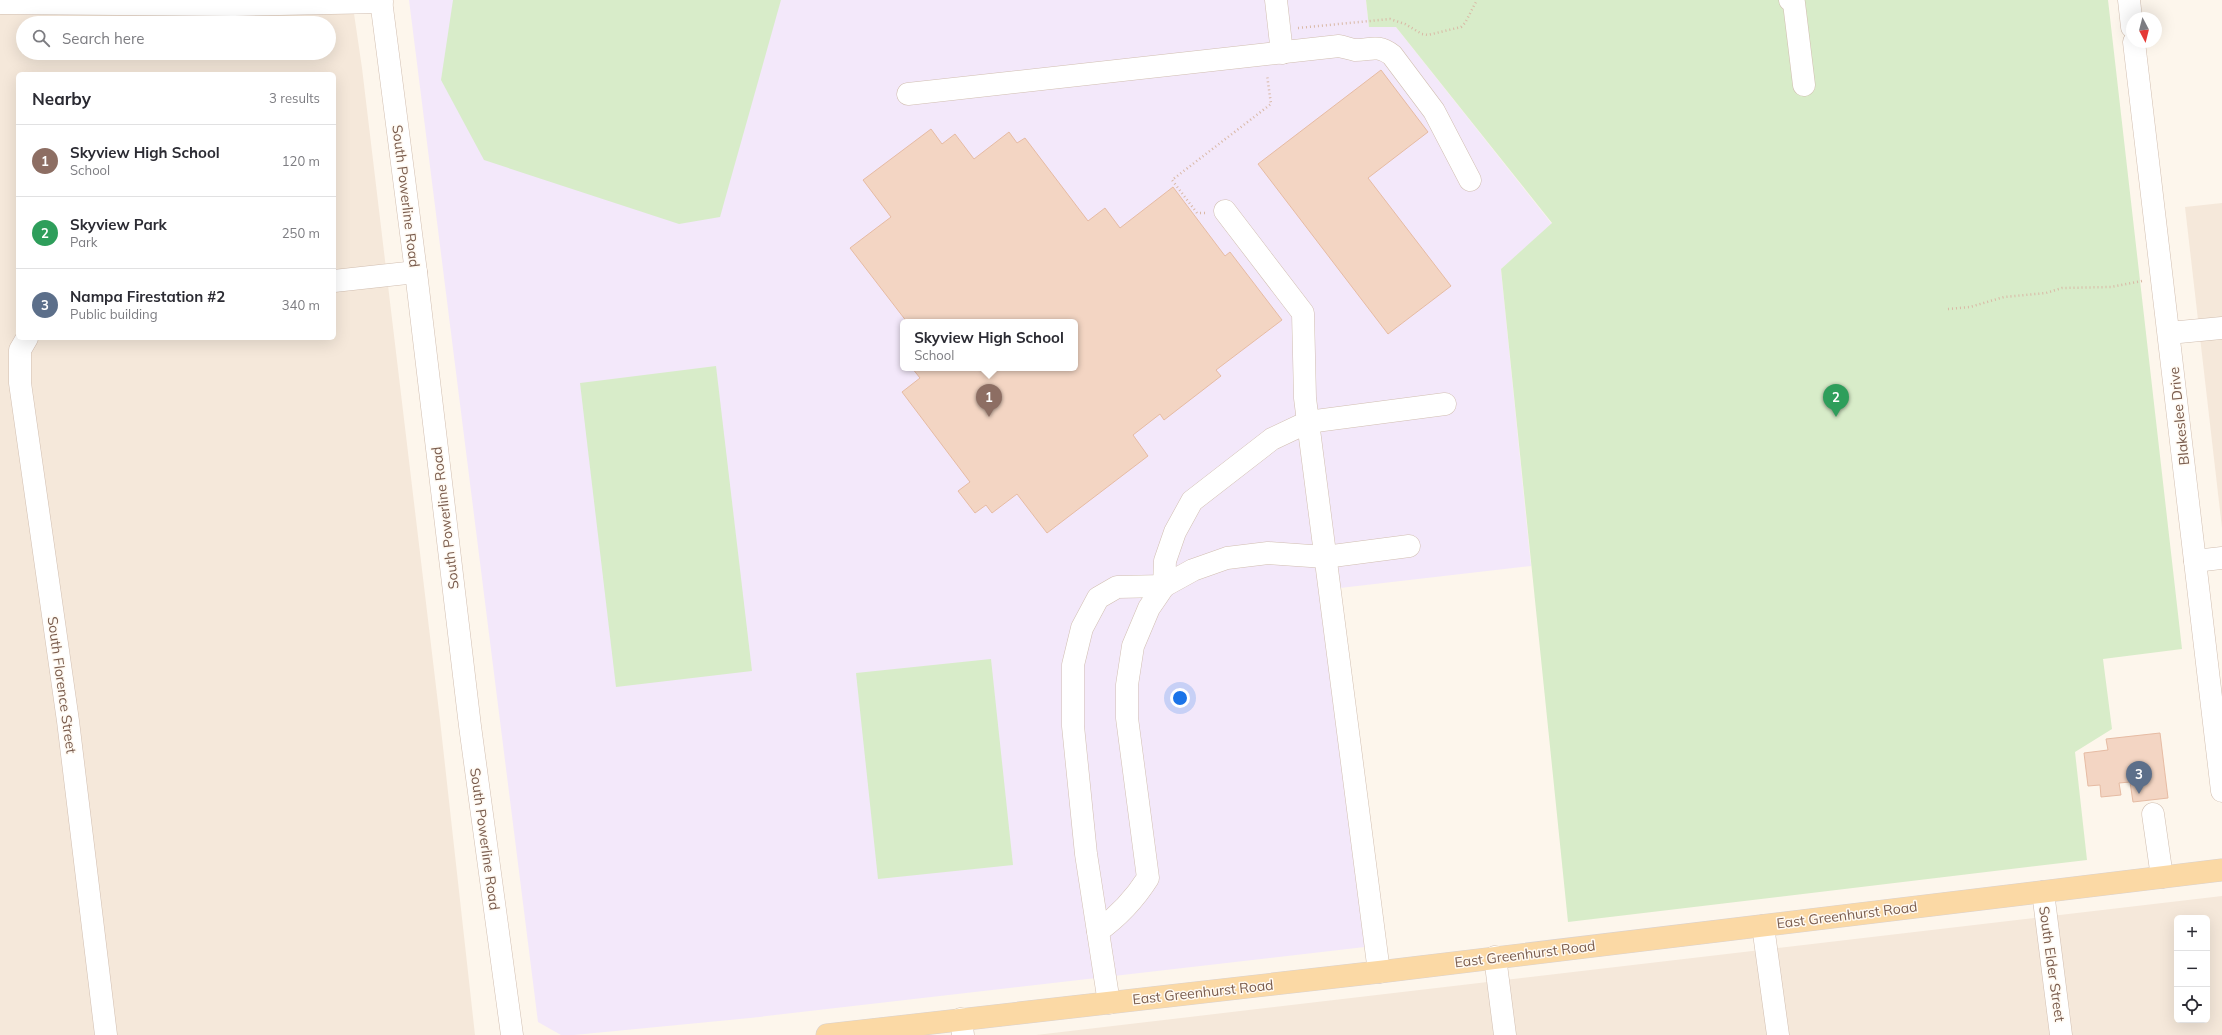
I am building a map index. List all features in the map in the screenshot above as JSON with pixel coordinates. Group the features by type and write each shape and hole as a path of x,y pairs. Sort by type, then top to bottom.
{"main road":[{"name":"East Greenhurst Road","path":"827,1035 962,1027 1109,1003 1379,972 2222,870"}],"street":[{"path":"1274,54 1280,30 1276,0"},
{"path":"2129,0 2130,12"},
{"path":"0,3 234,6 382,1"},
{"name":"South Powerline Road","path":"382,1 470,726 512,1035"},
{"path":"1793,1 1804,85"},
{"path":"908,94 1339,46 1355,50 1376,48 1384,49 1392,55 1434,111 1470,180"},
{"name":"Blakeslee Drive","path":"2135,48 2163,278 2222,791"},
{"path":"1225,211 1303,313 1305,398 1379,972"},
{"path":"336,281 416,272"},
{"path":"2169,333 2222,328"},
{"name":"South Florence Street","path":"26,340 20,350 20,383 68,721 106,1035"},
{"path":"1164,586 1165,561 1174,532 1192,501 1272,439 1308,422 1445,404"},
{"path":"1098,931 1118,916 1137,895 1148,878 1127,718 1127,685 1133,646 1149,608 1164,586 1193,570 1227,558 1268,553 1325,557 1409,546"},
{"path":"2195,561 2222,558"},
{"path":"1109,1003 1086,854 1073,726 1073,665 1082,628 1098,598 1117,587 1164,586"},
{"path":"2153,814 2162,878"},
{"name":"South Elder Street","path":"2043,892 2062,1035"},
{"path":"1763,926 1778,1035"},
{"path":"1495,957 1505,1035"}],"path":[{"path":"1280,30 1390,19 1405,24 1422,34 1428,35 1461,27 1465,23 1476,0"},
{"path":"1225,211 1197,213 1172,180 1271,104 1274,54"},
{"path":"1948,309 1970,307 2004,297 2046,293 2062,288 2111,288 2163,278"}],"shaded area":[{"path":"0,0 352,0 362,68 440,720 475,1035 0,1035"},
{"path":"409,0 1366,0 1369,27 1396,27 1552,224 1501,269 1531,566 1340,588 1382,945 750,1018 561,1035 538,1022"},
{"path":"2222,203 2222,528 2185,207"},
{"path":"2222,896 2222,1035 1036,1035"}],"green space":[{"path":"453,0 781,0 720,217 679,224 484,160 441,80"},
{"path":"1366,0 2108,0 2182,649 2103,659 2112,729 2075,752 2087,860 1568,922 1501,269 1552,223 1396,27 1369,27"},
{"path":"716,366 752,671 616,687 580,383"},
{"path":"991,659 1013,865 878,879 856,673"}],"building":[{"path":"1381,70 1428,132 1368,178 1451,286 1388,334 1258,164"},
{"path":"931,129 942,144 955,134 974,159 1009,132 1017,143 1025,138 1088,221 1105,208 1120,228 1173,187 1225,256 1230,252 1282,320 1216,370 1221,376 1164,420 1160,414 1133,435 1148,456 1047,533 1017,494 992,513 986,505 975,513 958,491 970,482 902,392 920,378 914,371 1078,371 1078,319 905,319 850,248 891,217 863,180"},
{"path":"2160,733 2168,798 2133,802 2130,782 2119,783 2121,795 2101,797 2100,785 2088,786 2084,753 2108,750 2106,739"}],"place":[{"name":"Skyview High School","path":"989,417"},
{"name":"Skyview Park","path":"1836,417"},
{"name":"Nampa Firestation #2","path":"2139,794"}]}
